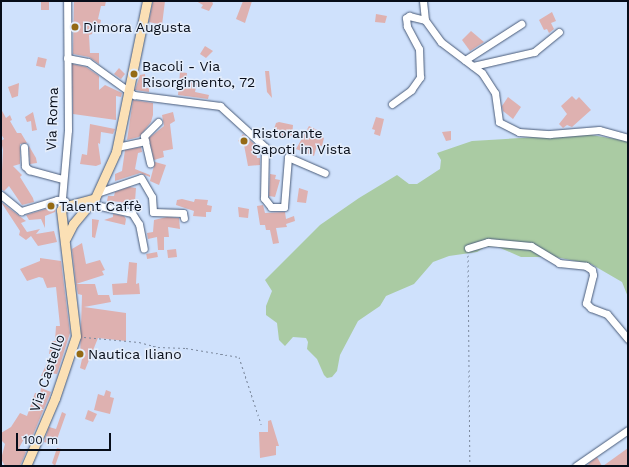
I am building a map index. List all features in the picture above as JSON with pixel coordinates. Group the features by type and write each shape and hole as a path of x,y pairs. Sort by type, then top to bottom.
{"main road":[{"path":"66,238 74,224 94,198 117,147 127,89 147,1"},
{"path":"62,210 79,202 94,198"},
{"name":"Via Roma","path":"62,210 66,238"},
{"name":"Via Castello","path":"26,466 55,398 76,336 66,238"}],"street":[{"name":"Via Roma","path":"62,210 62,179 68,130 67,1"},
{"path":"423,1 426,20 441,42 482,73 495,93 499,122 518,132 550,134 599,130 628,138"},
{"path":"392,104 411,90 420,77 420,48 407,26 406,18 409,16 426,20"},
{"path":"465,60 521,24"},
{"path":"473,66 534,52 559,32"},
{"path":"67,58 88,62 134,95 220,106 265,147 264,198 271,207 284,207 288,157 325,173"},
{"path":"150,163 144,136 158,122"},
{"path":"117,147 145,141"},
{"path":"24,147 25,166 29,170 62,179"},
{"path":"94,198 141,178 152,197 153,212 182,213 184,218"},
{"path":"1,195 21,212 62,210 74,224"},
{"path":"94,198 132,213 139,224 144,249"},
{"path":"79,202 81,216"},
{"path":"468,248 488,242 531,246 559,263 586,266 592,270 593,274 586,303 591,308 607,314 628,339"},
{"path":"576,466 628,430"}],"path":[{"path":"468,248 470,466"},
{"path":"76,336 139,342 158,347 186,348 239,357 260,424"}],"green space":[{"path":"585,134 628,141 628,297 622,282 591,264 555,257 521,257 498,247 485,247 477,252 449,256 433,262 414,284 386,296 380,306 358,321 340,355 337,371 332,377 327,378 324,375 317,359 307,349 308,342 306,338 293,337 285,346 279,340 277,323 266,315 266,306 272,291 265,280 320,225 359,198 397,175 409,184 417,184 440,169 441,160 437,153 472,141"}],"building":[{"path":"41,1 49,1 49,10 41,10"},
{"path":"74,1 106,1 105,6 101,6 98,19 101,20 100,25 94,24 92,34 89,35 90,53 99,53 99,64 89,57 73,54"},
{"path":"153,1 165,1 162,25 149,22"},
{"path":"196,1 212,1 213,4 209,11 201,8 203,5"},
{"path":"243,1 252,1 245,23 236,19"},
{"path":"552,12 556,21 551,23 554,29 549,33 547,29 544,30 539,20"},
{"path":"376,14 387,16 385,23 375,22"},
{"path":"471,31 484,42 470,51 462,40"},
{"path":"205,46 213,51 206,58 200,54"},
{"path":"38,57 47,59 45,68 36,66"},
{"path":"72,64 86,67 99,76 99,90 105,85 122,93 121,97 116,96 116,120 73,114"},
{"path":"119,68 125,74 121,79 114,74"},
{"path":"265,71 269,71 272,98 267,92"},
{"path":"180,72 187,73 186,81 197,83 195,92 209,95 208,99 178,95"},
{"path":"145,74 146,88 149,88 149,92 135,90 140,75"},
{"path":"19,83 18,96 12,98 8,87"},
{"path":"572,96 576,100 579,97 591,110 572,127 567,125 563,128 559,124 567,114 561,106"},
{"path":"508,97 521,107 513,119 503,111 502,106"},
{"path":"133,100 153,103 153,115 151,122 139,137 127,140"},
{"path":"1,109 6,118 10,115 12,120 10,121 17,133 21,133 27,143 20,144 20,164 13,166 22,175 20,177 34,202 22,205 9,186 4,191 1,189 3,150 1,141 4,139 1,134"},
{"path":"33,112 37,130 32,131 31,121 27,122 25,117"},
{"path":"173,112 175,121 170,124 173,149 163,151 164,157 154,160 149,138 164,126 162,115"},
{"path":"376,117 384,119 380,136 374,134 375,130 372,129"},
{"path":"279,122 293,125 292,136 276,136 277,129 274,129 276,123"},
{"path":"90,124 115,129 113,134 101,132 100,144 98,143 101,164 96,166 80,164 82,154 87,155"},
{"path":"309,126 323,133 322,137 324,138 322,146 317,145 314,156 296,149"},
{"path":"451,131 451,140 446,141 442,132"},
{"path":"243,134 259,148 256,151 257,158 260,158 260,165 248,166 244,145 238,141"},
{"path":"29,146 36,158 37,163 30,164"},
{"path":"141,147 142,152 138,153 135,169 150,175 150,177 140,173 115,181 115,174 122,171 125,150"},
{"path":"155,162 166,165 159,185 150,181"},
{"path":"270,174 276,175 275,179 280,180 275,197 269,196"},
{"path":"129,187 136,188 135,201 128,200 124,206 119,205 122,202 107,201 108,196 114,196 115,192"},
{"path":"299,188 308,191 306,203 297,202"},
{"path":"182,199 194,202 195,199 208,200 207,205 212,206 211,212 206,212 206,217 193,216 194,211 176,205 177,200"},
{"path":"1,202 26,221 21,223 27,232 40,229 36,234 54,231 57,242 38,246 31,236 26,240 19,235 20,231"},
{"path":"263,205 265,213 285,212 286,219 294,216 295,221 286,224 287,227 276,228 279,243 273,244 270,230 266,230 265,225 260,225 257,206"},
{"path":"56,206 55,212 45,216 45,228 41,219 29,220 26,215"},
{"path":"238,207 249,209 248,218 239,217"},
{"path":"113,214 124,216 126,219 125,225 104,220 113,217"},
{"path":"167,217 179,218 180,229 168,227 169,237 164,237 164,250 158,250 157,237 148,239 147,233 153,232 154,220"},
{"path":"92,219 99,220 95,238 92,237"},
{"path":"82,243 86,264 100,260 105,270 102,271 104,275 76,284 72,249"},
{"path":"176,249 177,257 168,258 167,250"},
{"path":"157,252 158,257 147,259 146,254"},
{"path":"40,258 61,261 70,333 57,374 48,373 47,376 41,376 51,354 49,354 51,341 55,341 56,326 60,326 56,287 47,288 43,278 39,277 27,281 20,269 40,261"},
{"path":"129,262 137,263 136,284 139,283 140,294 113,295 112,284 127,283"},
{"path":"76,284 95,284 98,295 109,295 111,302 84,307 126,313 126,341 98,338 85,370 80,368 82,359 80,358 82,295 78,294"},
{"path":"41,388 51,392 30,442 25,437 19,448 26,452 20,466 5,466 1,459 5,444 1,440 1,433 11,427 20,413 27,416 35,393 40,394"},
{"path":"106,390 111,392 110,397 114,398 110,414 94,410 98,394 104,396"},
{"path":"88,410 97,414 93,422 85,419"},
{"path":"62,412 66,414 55,445 44,442 49,427 56,429"},
{"path":"271,420 279,446 276,446 276,455 260,458 259,432 268,432 268,421"},
{"path":"57,448 61,449 55,466 52,463"},
{"path":"628,448 628,466 603,466"},
{"path":"597,457 602,466 590,466 588,464"}],"place":[{"name":"Dimora Augusta","path":"75,27"},
{"name":"Bacoli - Via Risorgimento, 72","path":"134,74"},
{"name":"Ristorante Sapoti in Vista","path":"244,141"},
{"name":"Talent Caffè","path":"51,206"},
{"name":"Nautica Iliano","path":"80,354"}]}
